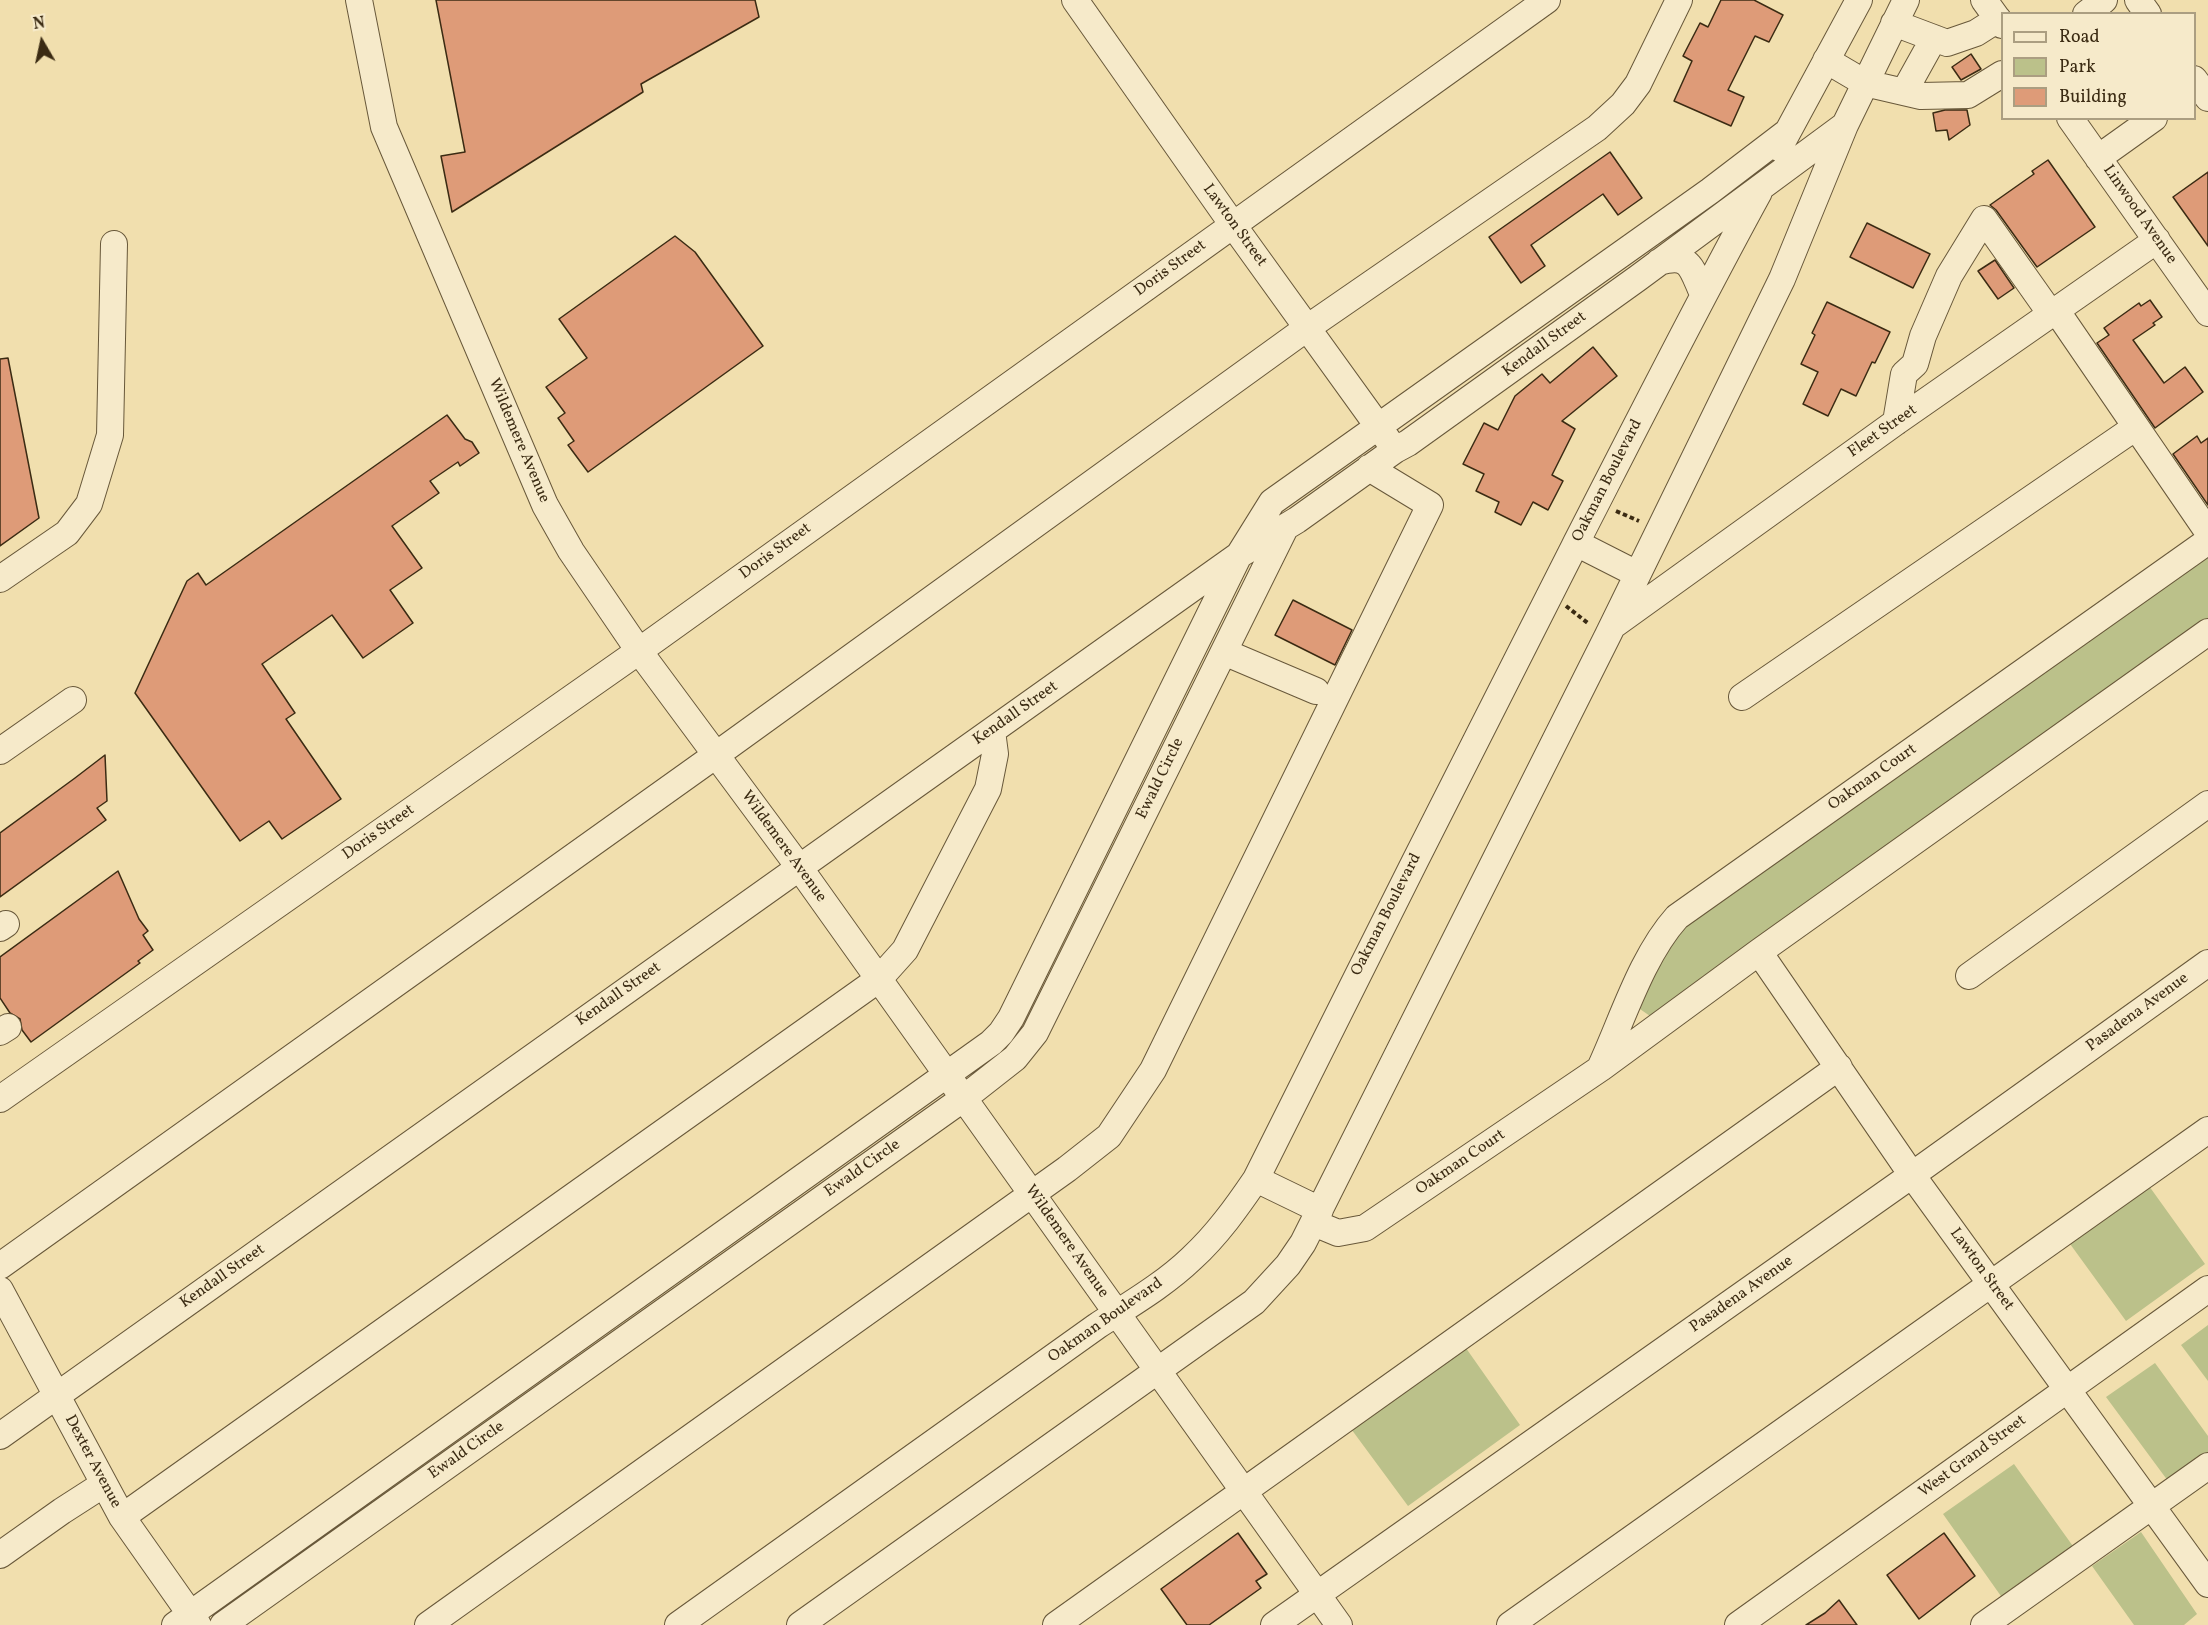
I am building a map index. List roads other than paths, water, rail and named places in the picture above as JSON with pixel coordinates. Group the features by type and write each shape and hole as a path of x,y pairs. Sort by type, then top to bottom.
{"street":[{"name":"Wildemere Avenue","path":"359,0 384,127 545,505 571,551 639,651 799,867 1339,1625"},
{"name":"Lawton Street","path":"1075,0 1395,450"},
{"name":"Doris Street","path":"0,1099 639,651 1547,0"},
{"path":"0,1266 716,755 1307,328 1597,128 1623,104 1638,84 1679,0"},
{"name":"Oakman Boulevard","path":"678,1625 1159,1285 1191,1259 1233,1214 1256,1179 1408,872 1703,294 1762,186 1786,133 1859,0"},
{"path":"800,1625 1254,1302 1288,1265 1317,1217 1603,627 1638,574 1782,279 1845,125 1906,0"},
{"path":"2089,12 2104,0"},
{"path":"1894,23 1947,43 1976,33 1995,14"},
{"path":"1904,92 1934,38"},
{"path":"1826,60 1865,83 1921,96 1968,95 2001,75"},
{"name":"Linwood Avenue","path":"2071,120 2208,313"},
{"path":"2098,158 2151,120"},
{"name":"Kendall Street","path":"0,1436 1239,555 1285,528 1437,423 1845,125"},
{"name":"Kendall Street","path":"1239,555 1272,502 1710,191 1786,133"},
{"path":"1896,422 1904,374 1915,364 1923,336 1950,276 1984,219 2054,312 2208,532"},
{"name":"Fleet Street","path":"1603,627 2157,240"},
{"path":"0,579 67,533 89,504 110,435 114,244"},
{"path":"1659,262 1676,257 1683,260 1689,265 1703,294"},
{"path":"1742,697 2136,427"},
{"path":"428,1625 1067,1169 1109,1136 1153,1070 1430,505 1369,468"},
{"name":"Ewald Circle","path":"223,1625 964,1098 1015,1058 1035,1033 1285,528"},
{"name":"Oakman Court","path":"1601,1068 1648,962 1663,933 1677,917 2208,541"},
{"path":"1576,543 1638,574"},
{"name":"Ewald Circle","path":"188,1621 947,1075 1001,1033 1011,1018 1239,555"},
{"name":"Oakman Court","path":"1256,1179 1317,1217 1338,1233 1365,1228 1601,1068 1759,952 2208,632"},
{"path":"1224,652 1316,691"},
{"path":"0,751 73,700"},
{"path":"122,1517 879,979 905,950 988,789 995,754 992,731"},
{"path":"1969,976 2208,804"},
{"name":"Lawton Street","path":"1759,952 1912,1175 2208,1584"},
{"name":"Pasadena Avenue","path":"1274,1625 2208,963"},
{"path":"1056,1625 1839,1067"},
{"path":"1510,1625 2208,1130"},
{"name":"West Grand Street","path":"1738,1625 2208,1289"},
{"name":"Dexter Avenue","path":"0,1290 122,1517 188,1621"},
{"path":"1984,1625 2208,1466"},
{"path":"0,1555 104,1484"}]}
